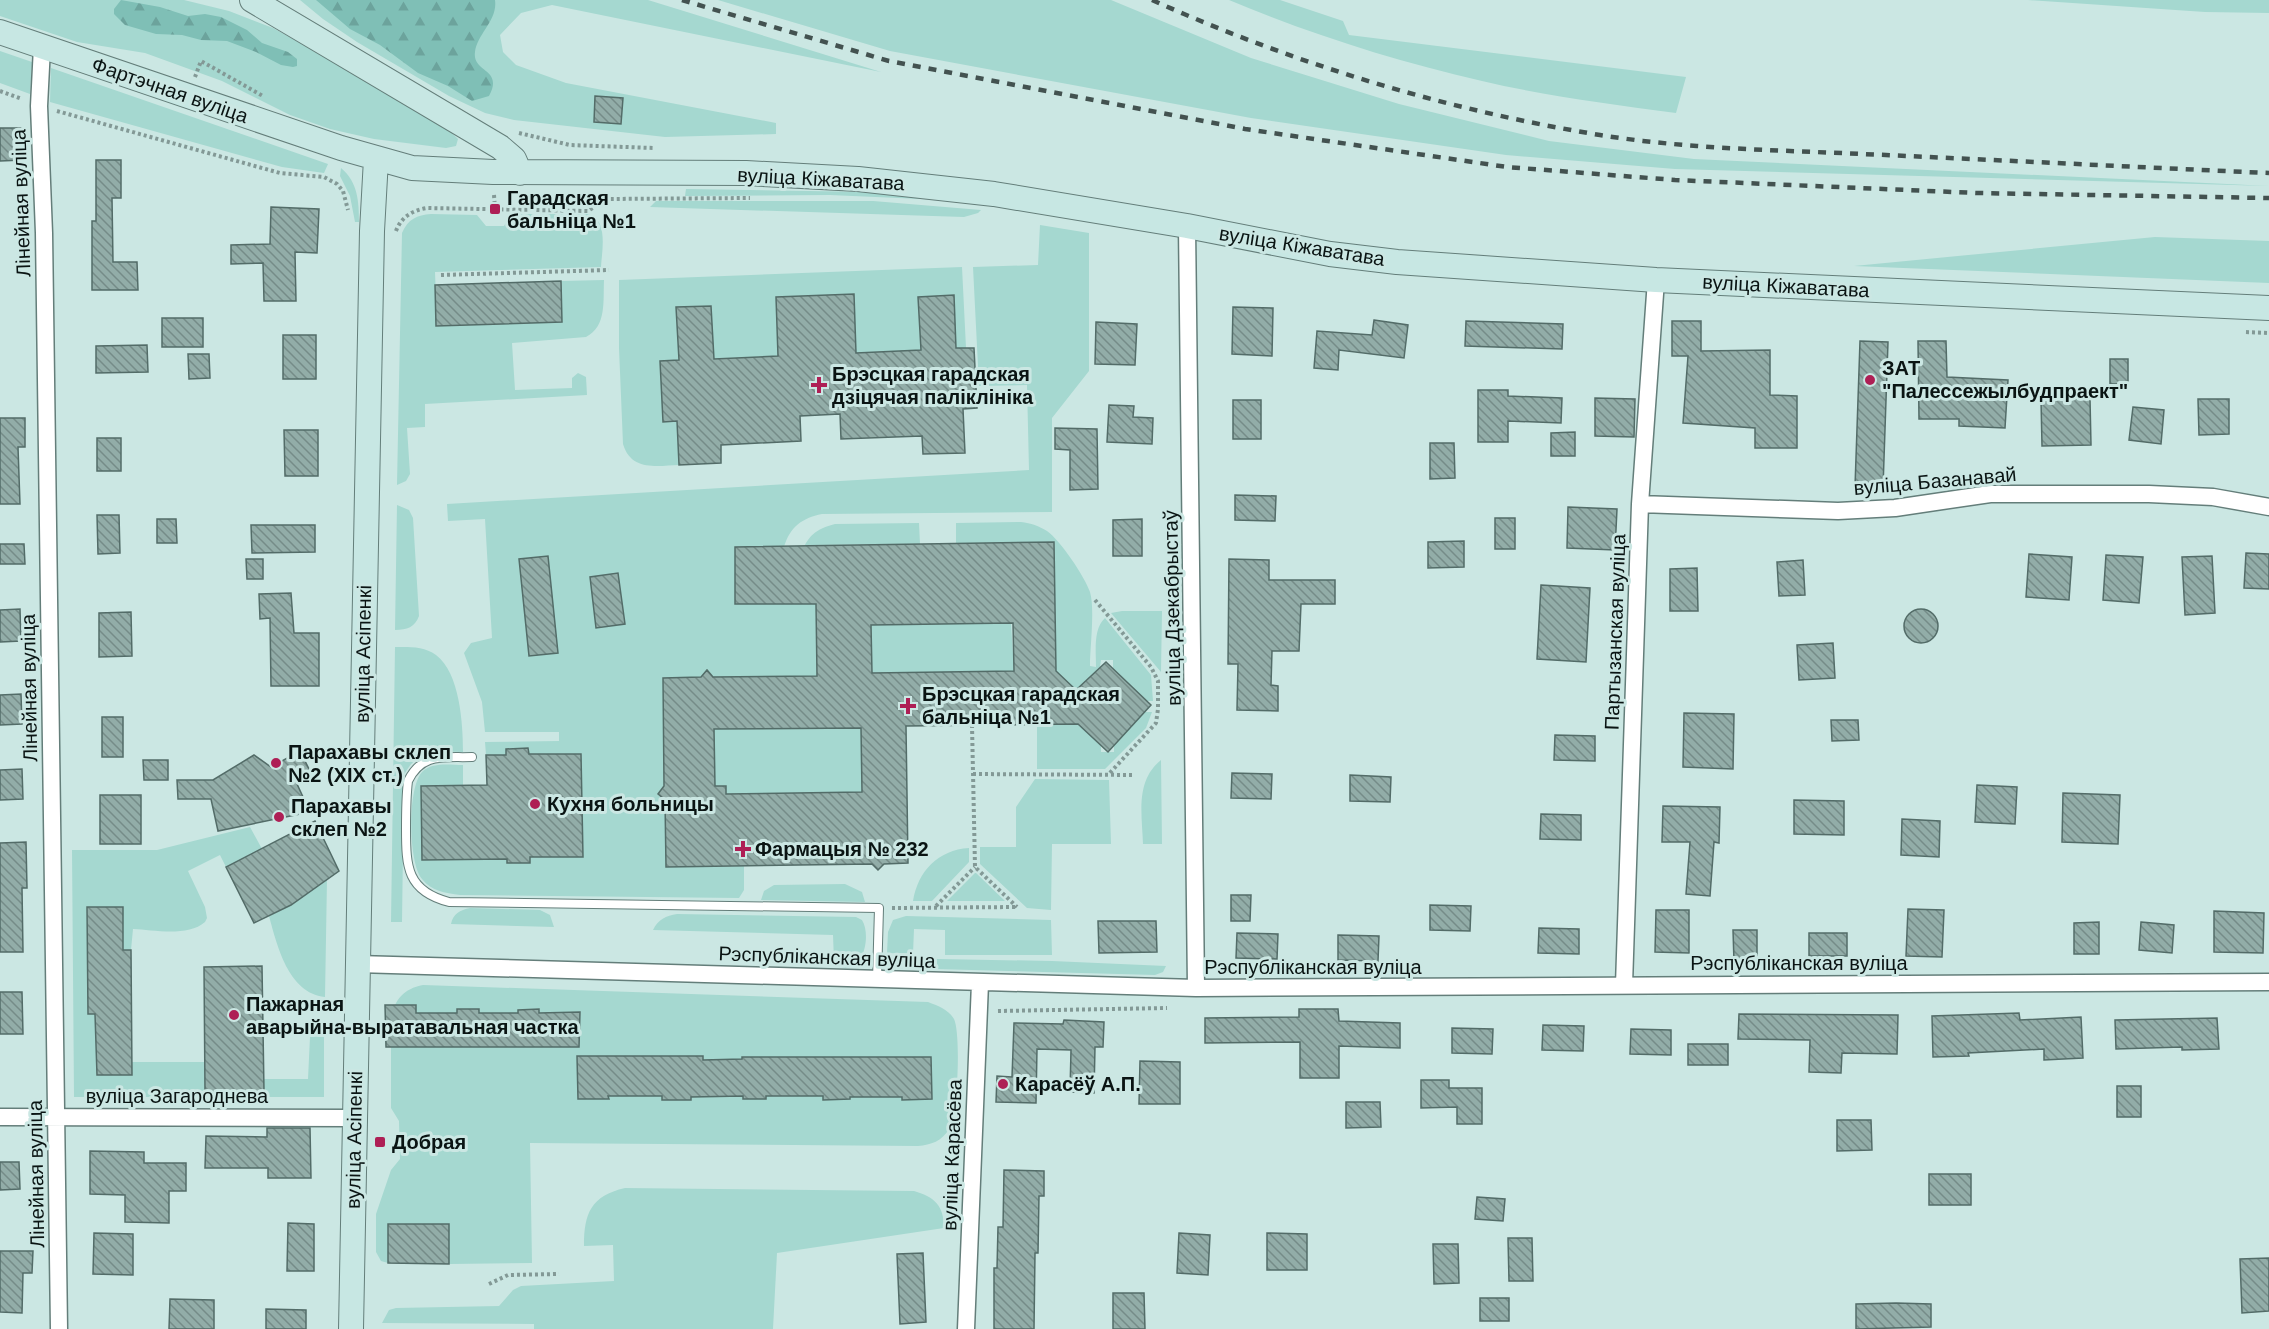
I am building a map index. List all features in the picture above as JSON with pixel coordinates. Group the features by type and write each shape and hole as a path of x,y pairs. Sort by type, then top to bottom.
{"main road":[{"path":"252,0 500,147 514,159 520,173"},
{"name":"Фартэчная вуліца","path":"0,32 340,148"},
{"name":"вуліца Кіжаватава","path":"340,148 421,169 520,173 746,173 858,179 994,194 1188,226 1330,254 1397,262 1656,280 2269,308"},
{"name":"вуліца Асіпенкі","path":"351,1329 372,231 376,159"}],"street":[{"name":"Лінейная вуліца","path":"42,47 39,106 44,245 59,1329"},
{"name":"вуліца Дзекабрыстаў","path":"1188,226 1196,988"},
{"name":"Партызанская вуліца","path":"1624,986 1640,504 1656,280"},
{"name":"вуліца Базанавай","path":"1640,504 1838,511 1895,508 1990,494 2138,494 2212,497 2269,507"},
{"name":"Рэспубліканская вуліца","path":"357,964 1196,988 2269,982"},
{"name":"вуліца Карасёва","path":"966,1329 980,983"},
{"name":"вуліца Загароднева","path":"0,1117 354,1118"}],"lane":[{"path":"472,758 435,758 423,761 413,770 408,781 406,854 408,869 414,882 437,899 449,902 879,908 877,980"}],"path":[{"path":"0,90 39,106 280,173 324,177 338,184 343,191 349,215"},
{"path":"441,275 609,270"},
{"path":"1095,600 1151,667 1158,681 1156,723 1108,775"},
{"path":"879,908 1017,907 975,867 972,725"},
{"path":"973,774 1135,775"},
{"path":"936,906 975,867"},
{"path":"489,1284 508,1275 560,1274"}],"green space":[{"path":"0,0 184,0 229,11 273,28 451,132 458,139 456,146 446,148 374,139 330,129 290,115 222,81 145,53 77,42 0,16"},
{"path":"121,0 160,7 188,16 205,14 221,17 247,30 262,43 288,52 297,59 297,66 281,65 227,41 156,34 125,25 114,14 114,9"},
{"path":"300,0 648,0 881,72 552,5 521,13 500,35 503,52 516,65 566,83 776,123 776,134 665,137 514,120 485,113 449,96 357,42"},
{"path":"316,0 495,0 491,20 479,39 475,52 478,64 493,80 489,96 472,101 448,86 418,73 380,45 350,29"},
{"path":"718,0 1111,0 1251,58 1399,104 1549,141 1694,159 2269,186 1675,169 1506,155 1251,118 890,51"},
{"path":"1229,0 1280,0 1343,21 1349,35 1686,77 1676,113 1554,95 1482,81 1385,56 1290,24"},
{"path":"2028,0 2269,0 2269,13 2205,12"},
{"path":"0,51 32,62 30,94 0,83"},
{"path":"51,68 328,164 324,173 282,167 50,102"},
{"path":"341,168 354,186 358,200 359,222 355,222 350,196 340,176"},
{"path":"686,189 872,192 944,200 830,195 685,196"},
{"path":"656,201 873,201 981,210 964,217 650,207"},
{"path":"511,214 590,214 599,223 603,237 601,267 435,272 437,326 562,322 561,281 604,280 601,320 593,332 586,337 512,343 515,390 572,388 572,378 578,373 586,377 587,395 425,404 425,427 407,428 410,474 406,481 397,485 402,233 407,224 414,219 421,215 477,215 486,226 504,226"},
{"path":"1040,225 1089,233 1089,371 1052,418 1052,512 822,514 798,524 784,547 735,547 735,604 816,604 817,676 713,677 707,671 701,677 663,678 664,786 658,794 665,800 666,867 744,866 744,890 739,898 460,895 439,891 426,883 417,870 414,857 412,807 418,779 427,768 437,765 463,765 463,785 421,786 423,860 583,856 581,754 529,754 528,749 506,749 506,755 486,755 485,742 559,741 559,732 485,732 482,702 464,653 471,643 492,638 485,519 448,521 447,504 1029,470 1027,385 979,386 973,267 1038,265"},
{"path":"2155,237 2269,241 2269,283 1854,266"},
{"path":"962,267 966,348 956,348 953,295 919,297 921,350 856,353 854,294 776,297 778,356 714,359 711,306 677,307 679,360 663,422 677,421 679,465 645,465 632,459 627,453 623,444 619,280"},
{"path":"397,505 409,510 413,518 419,616 410,627 395,630"},
{"path":"1021,522 1047,531 1072,559 1087,585 1092,608 1090,666 1096,667 1097,634 1105,618 1151,675 1153,701 1146,701 1113,669 1113,660 1101,660 1100,667 1066,699 1056,671 1054,542 956,544 956,523"},
{"path":"919,523 920,544 815,545 815,577 801,555 813,534 835,524"},
{"path":"1162,611 1161,672 1111,613"},
{"path":"1011,623 1014,671 872,673 871,625"},
{"path":"395,647 427,650 444,663 455,686 461,714 463,741 463,752 429,753 415,760 404,775 402,922 391,922"},
{"path":"1065,711 1101,745 1101,752 1114,752 1114,745 1144,712 1152,712 1146,728 1105,769 1037,769 1037,724"},
{"path":"861,728 863,792 726,794 715,786 714,729"},
{"path":"1161,760 1162,844 1143,844 1141,810 1144,788 1153,768"},
{"path":"1035,779 1109,780 1111,844 1052,844 1051,910 1027,908 980,864 980,847 1016,847 1016,807"},
{"path":"250,827 262,849 226,867 220,855 188,871 205,907 207,918 205,922 190,930 180,931 133,929 131,950 88,950 88,1014 95,1014 97,1075 132,1075 132,1062 205,1062 206,1092 263,1091 264,1079 308,1079 310,1037 316,1026 324,1023 324,1097 74,1097 72,850 157,850"},
{"path":"969,848 969,862 932,901 913,901 920,880 931,864 948,853"},
{"path":"976,873 1005,901 947,901"},
{"path":"327,879 325,997 312,994 293,977 280,953 269,916 291,905"},
{"path":"845,884 862,892 865,902 761,900 764,891 774,885"},
{"path":"470,908 540,910 550,915 554,927 451,924 458,913"},
{"path":"677,914 856,917 862,920 865,927 865,945 859,961 845,968 836,965 834,961 833,935 653,930 663,919"},
{"path":"906,916 1051,920 1052,955 945,955 945,930 914,929 913,954 887,953 888,932 893,920"},
{"path":"886,958 1166,966 1163,972 1155,975 897,968 889,966"},
{"path":"423,985 928,1002 949,1013 956,1027 958,1074 952,1121 949,1129 940,1139 918,1146 530,1143 532,1263 449,1264 449,1224 388,1224 388,1263 381,1261 376,1252 376,1214 391,1170 400,1159 399,1121 391,1108 391,1020 394,1007 401,996 410,989"},
{"path":"625,1188 914,1191 928,1196 937,1204 944,1220 944,1228 777,1253 773,1329 534,1329 534,1324 382,1323 389,1310 396,1308 499,1306 513,1290 521,1286 614,1281 613,1245 584,1246 584,1234 588,1215 597,1201 613,1191"}],"building":[{"path":"595,96 623,98 621,124 594,122"},
{"path":"0,128 21,128 22,160 0,161"},
{"path":"96,160 121,160 121,198 112,198 113,262 137,262 138,290 92,290 92,221 96,221"},
{"path":"271,207 319,209 317,253 295,252 296,301 264,301 263,263 231,264 231,245 270,244"},
{"path":"561,281 562,322 436,326 435,285"},
{"name":"Брэсцкая гарадская дзіцячая паліклініка","path":"854,294 856,353 921,350 918,297 954,295 956,348 974,348 977,408 963,409 965,453 923,454 922,436 841,439 840,414 800,416 801,441 721,445 721,463 679,465 677,421 663,422 660,361 679,360 676,307 711,306 714,359 778,356 776,297"},
{"path":"1233,307 1273,308 1272,356 1232,354"},
{"path":"162,318 203,318 203,347 162,347"},
{"path":"1374,320 1408,325 1404,358 1339,350 1338,370 1314,368 1317,331 1372,335"},
{"path":"1466,321 1563,324 1562,349 1465,346"},
{"path":"1672,321 1701,321 1701,351 1770,350 1770,395 1797,396 1797,448 1755,448 1755,428 1683,423 1688,356 1672,356"},
{"path":"1096,322 1137,324 1135,365 1095,364"},
{"path":"283,335 316,335 316,379 283,379"},
{"path":"1860,341 1888,342 1883,488 1855,487"},
{"path":"1918,341 1946,341 1947,377 2008,380 2005,428 1959,426 1959,419 1919,419"},
{"path":"147,345 148,372 96,373 96,346"},
{"path":"188,354 209,354 210,378 189,379"},
{"path":"2110,359 2128,359 2128,384 2110,384"},
{"path":"1478,390 1508,390 1508,396 1562,398 1561,423 1508,421 1508,442 1478,442"},
{"path":"1595,398 1635,399 1634,437 1595,436"},
{"path":"2090,399 2091,445 2042,446 2041,400"},
{"path":"2198,399 2229,399 2229,434 2199,435"},
{"path":"1233,400 1261,400 1261,439 1233,439"},
{"path":"1109,405 1134,406 1133,417 1153,418 1152,444 1107,442"},
{"path":"2133,407 2164,410 2161,444 2129,440"},
{"path":"0,418 25,418 25,447 18,447 20,504 0,504"},
{"path":"1055,428 1097,429 1098,489 1070,490 1070,450 1055,449"},
{"path":"284,430 318,430 318,476 285,476"},
{"path":"1575,432 1575,456 1551,456 1551,433"},
{"path":"97,438 121,438 121,471 97,471"},
{"path":"1430,443 1454,443 1455,478 1430,479"},
{"path":"1235,495 1276,496 1275,521 1235,520"},
{"path":"1568,507 1617,509 1615,550 1567,548"},
{"path":"97,515 119,515 120,553 98,554"},
{"path":"1495,518 1515,518 1515,549 1495,549"},
{"path":"157,519 176,519 177,543 157,543"},
{"path":"1142,519 1142,556 1113,556 1113,520"},
{"path":"251,525 315,525 315,552 252,553"},
{"path":"1464,541 1464,567 1428,568 1428,542"},
{"name":"Брэсцкая гарадская бальніца №1","path":"1054,542 1056,671 1076,690 1106,662 1151,705 1108,752 1078,724 906,726 908,863 884,864 878,870 872,864 666,867 665,800 658,794 664,786 663,678 701,677 707,670 713,677 817,676 816,604 735,604 735,547","holes":["1013,623 1014,671 872,673 871,625","861,728 862,792 726,794 726,786 715,786 714,729"]},
{"path":"0,544 24,544 25,564 0,564"},
{"path":"2246,553 2269,554 2269,589 2244,588"},
{"path":"2029,554 2072,557 2069,600 2026,597"},
{"path":"2106,555 2143,557 2139,603 2103,600"},
{"path":"548,556 558,653 529,656 519,559"},
{"path":"2212,556 2215,613 2185,615 2182,557"},
{"path":"246,559 263,559 263,579 247,579"},
{"path":"1229,559 1269,560 1269,580 1335,580 1335,604 1301,604 1299,651 1272,651 1271,685 1278,686 1278,711 1237,710 1238,664 1228,664"},
{"path":"1803,560 1805,595 1779,596 1777,562"},
{"path":"1697,568 1698,611 1670,611 1670,569"},
{"path":"618,573 625,624 596,628 590,577"},
{"path":"1541,585 1590,588 1586,662 1537,659"},
{"path":"291,593 294,633 319,633 319,686 271,686 270,618 260,619 259,594"},
{"path":"20,609 21,641 0,642 0,610"},
{"path":"1921,609 1933,614 1938,626 1933,638 1921,643 1909,638 1904,626 1909,614"},
{"path":"131,612 132,656 99,657 99,613"},
{"path":"1833,643 1835,678 1799,680 1797,645"},
{"path":"21,694 22,724 0,725 0,695"},
{"path":"1684,713 1734,714 1733,769 1683,767"},
{"path":"102,717 123,717 123,757 102,757"},
{"path":"1831,720 1858,720 1859,740 1832,741"},
{"path":"1555,735 1595,736 1595,761 1554,760"},
{"name":"Кухня больницы","path":"528,748 529,754 581,754 583,857 530,857 530,863 507,863 507,859 422,860 421,786 487,785 486,755 506,755 506,749"},
{"path":"300,751 312,775 297,784 310,812 218,831 211,799 178,799 177,780 213,780 254,755 271,767"},
{"path":"143,760 168,760 168,780 144,780"},
{"path":"22,769 23,799 0,800 0,770"},
{"path":"1232,773 1272,774 1271,799 1231,798"},
{"path":"1350,775 1391,777 1390,802 1350,801"},
{"path":"1977,785 2017,787 2015,824 1975,822"},
{"path":"2063,793 2120,795 2118,844 2062,842"},
{"path":"100,795 141,795 141,844 100,844"},
{"path":"1794,800 1844,801 1844,835 1794,834"},
{"path":"1663,806 1720,807 1719,843 1714,842 1710,896 1686,894 1690,842 1662,842"},
{"path":"1541,814 1581,815 1581,840 1540,839"},
{"path":"1902,819 1940,821 1939,857 1901,855"},
{"path":"315,821 339,871 291,905 254,923 226,867"},
{"path":"26,842 27,888 22,888 23,952 0,952 0,843"},
{"path":"1231,895 1251,895 1250,921 1231,921"},
{"path":"1430,905 1471,906 1470,931 1430,930"},
{"path":"87,907 123,907 123,950 131,950 132,1075 97,1075 95,1014 88,1014"},
{"path":"1908,909 1944,910 1942,957 1906,956"},
{"path":"1656,910 1689,910 1689,953 1655,952"},
{"path":"2214,911 2264,913 2263,953 2214,952"},
{"path":"1098,921 1156,921 1157,952 1099,953"},
{"path":"2099,922 2099,954 2074,954 2074,923"},
{"path":"2141,922 2174,925 2172,953 2139,950"},
{"path":"1539,928 1579,929 1579,954 1538,953"},
{"path":"1733,930 1757,930 1757,962 1734,962"},
{"path":"1237,933 1278,934 1277,959 1236,958"},
{"path":"1809,933 1847,933 1847,956 1809,956"},
{"path":"1338,935 1379,936 1378,961 1338,960"},
{"name":"Пажарная аварыйна-выратавальная частка","path":"262,966 264,1091 205,1092 204,967"},
{"path":"0,992 22,992 23,1034 0,1034"},
{"path":"385,1005 416,1005 416,1013 457,1013 457,1009 479,1009 479,1013 518,1013 518,1010 539,1009 539,1013 580,1012 579,1047 386,1047"},
{"path":"1299,1009 1338,1009 1339,1021 1400,1023 1400,1048 1339,1046 1339,1078 1300,1078 1300,1042 1205,1043 1205,1018 1299,1017"},
{"path":"2019,1013 2020,1020 2081,1017 2083,1058 2044,1060 2044,1049 1933,1057 1932,1016"},
{"path":"1739,1014 1898,1015 1897,1054 1842,1053 1841,1073 1809,1072 1810,1040 1738,1039"},
{"path":"2217,1018 2219,1049 2182,1050 2182,1047 2116,1049 2115,1020"},
{"path":"1064,1020 1104,1022 1103,1047 1095,1047 1094,1093 1070,1092 1071,1050 1037,1049 1036,1103 996,1102 997,1076 1012,1077 1014,1023 1063,1024"},
{"path":"1543,1025 1584,1026 1583,1051 1542,1050"},
{"path":"1452,1028 1493,1029 1492,1054 1452,1053"},
{"path":"1631,1029 1671,1030 1671,1055 1630,1054"},
{"path":"1688,1044 1728,1044 1728,1065 1688,1065"},
{"path":"577,1056 703,1056 703,1060 742,1059 742,1057 931,1057 932,1099 850,1097 850,1099 823,1100 823,1096 766,1096 766,1099 743,1099 743,1096 662,1100 662,1096 608,1096 609,1099 578,1099"},
{"path":"1140,1061 1180,1062 1180,1104 1139,1104"},
{"path":"1421,1080 1449,1080 1449,1088 1482,1088 1482,1124 1457,1124 1457,1107 1421,1108"},
{"path":"2117,1086 2141,1086 2141,1117 2117,1117"},
{"path":"1346,1102 1380,1102 1381,1127 1346,1128"},
{"path":"1837,1120 1871,1120 1872,1150 1837,1151"},
{"path":"267,1128 310,1128 311,1178 268,1178 268,1168 205,1168 206,1136 267,1137"},
{"path":"90,1151 144,1152 144,1163 186,1163 186,1191 169,1191 169,1223 125,1222 125,1195 90,1194"},
{"path":"0,1162 19,1162 20,1189 0,1190"},
{"path":"1004,1170 1044,1171 1044,1196 1039,1196 1038,1253 1035,1253 1034,1329 994,1329 994,1268 997,1268 998,1227 1003,1227"},
{"path":"1929,1174 1971,1174 1971,1205 1929,1205"},
{"path":"1477,1197 1505,1199 1503,1221 1475,1219"},
{"path":"288,1223 314,1224 314,1271 287,1271"},
{"path":"388,1224 449,1224 449,1264 388,1263"},
{"path":"94,1233 133,1234 133,1275 93,1274"},
{"path":"1179,1233 1210,1235 1208,1275 1177,1273"},
{"path":"1267,1233 1307,1234 1307,1270 1267,1270"},
{"path":"1508,1238 1532,1238 1533,1281 1509,1281"},
{"path":"1433,1244 1458,1244 1459,1283 1434,1284"},
{"path":"0,1251 33,1251 32,1273 23,1273 22,1313 0,1312"},
{"path":"923,1253 926,1322 900,1324 897,1254"},
{"path":"2269,1258 2269,1311 2242,1313 2240,1259"},
{"path":"1113,1293 1144,1293 1145,1329 1113,1329"},
{"path":"1480,1298 1509,1298 1509,1321 1480,1321"},
{"path":"170,1299 214,1300 214,1329 169,1329"},
{"path":"1856,1304 1931,1304 1931,1327 1856,1329"},
{"path":"266,1309 306,1310 306,1329 266,1329"}],"railway":[{"path":"682,0 889,61 1245,129 1507,167 1675,180 1976,193 2269,198"},
{"path":"1152,0 1261,45 1372,82 1485,112 1600,135 1732,148 2269,173"}],"place":[{"name":"Гарадская бальніца №1","path":"495,209"},
{"name":"ЗАТ \"Палессежылбудпраект\"","path":"1870,380"},
{"name":"Брэсцкая гарадская дзіцячая паліклініка","path":"819,385"},
{"name":"Брэсцкая гарадская бальніца №1","path":"908,706"},
{"name":"Парахавы склеп №2 (XIX ст.)","path":"276,763"},
{"name":"Кухня больницы","path":"535,804"},
{"name":"Парахавы склеп №2","path":"279,817"},
{"name":"Фармацыя № 232","path":"743,849"},
{"name":"Пажарная аварыйна-выратавальная частка","path":"234,1015"},
{"name":"Карасёў А.П.","path":"1003,1084"},
{"name":"Добрая","path":"380,1142"}]}
